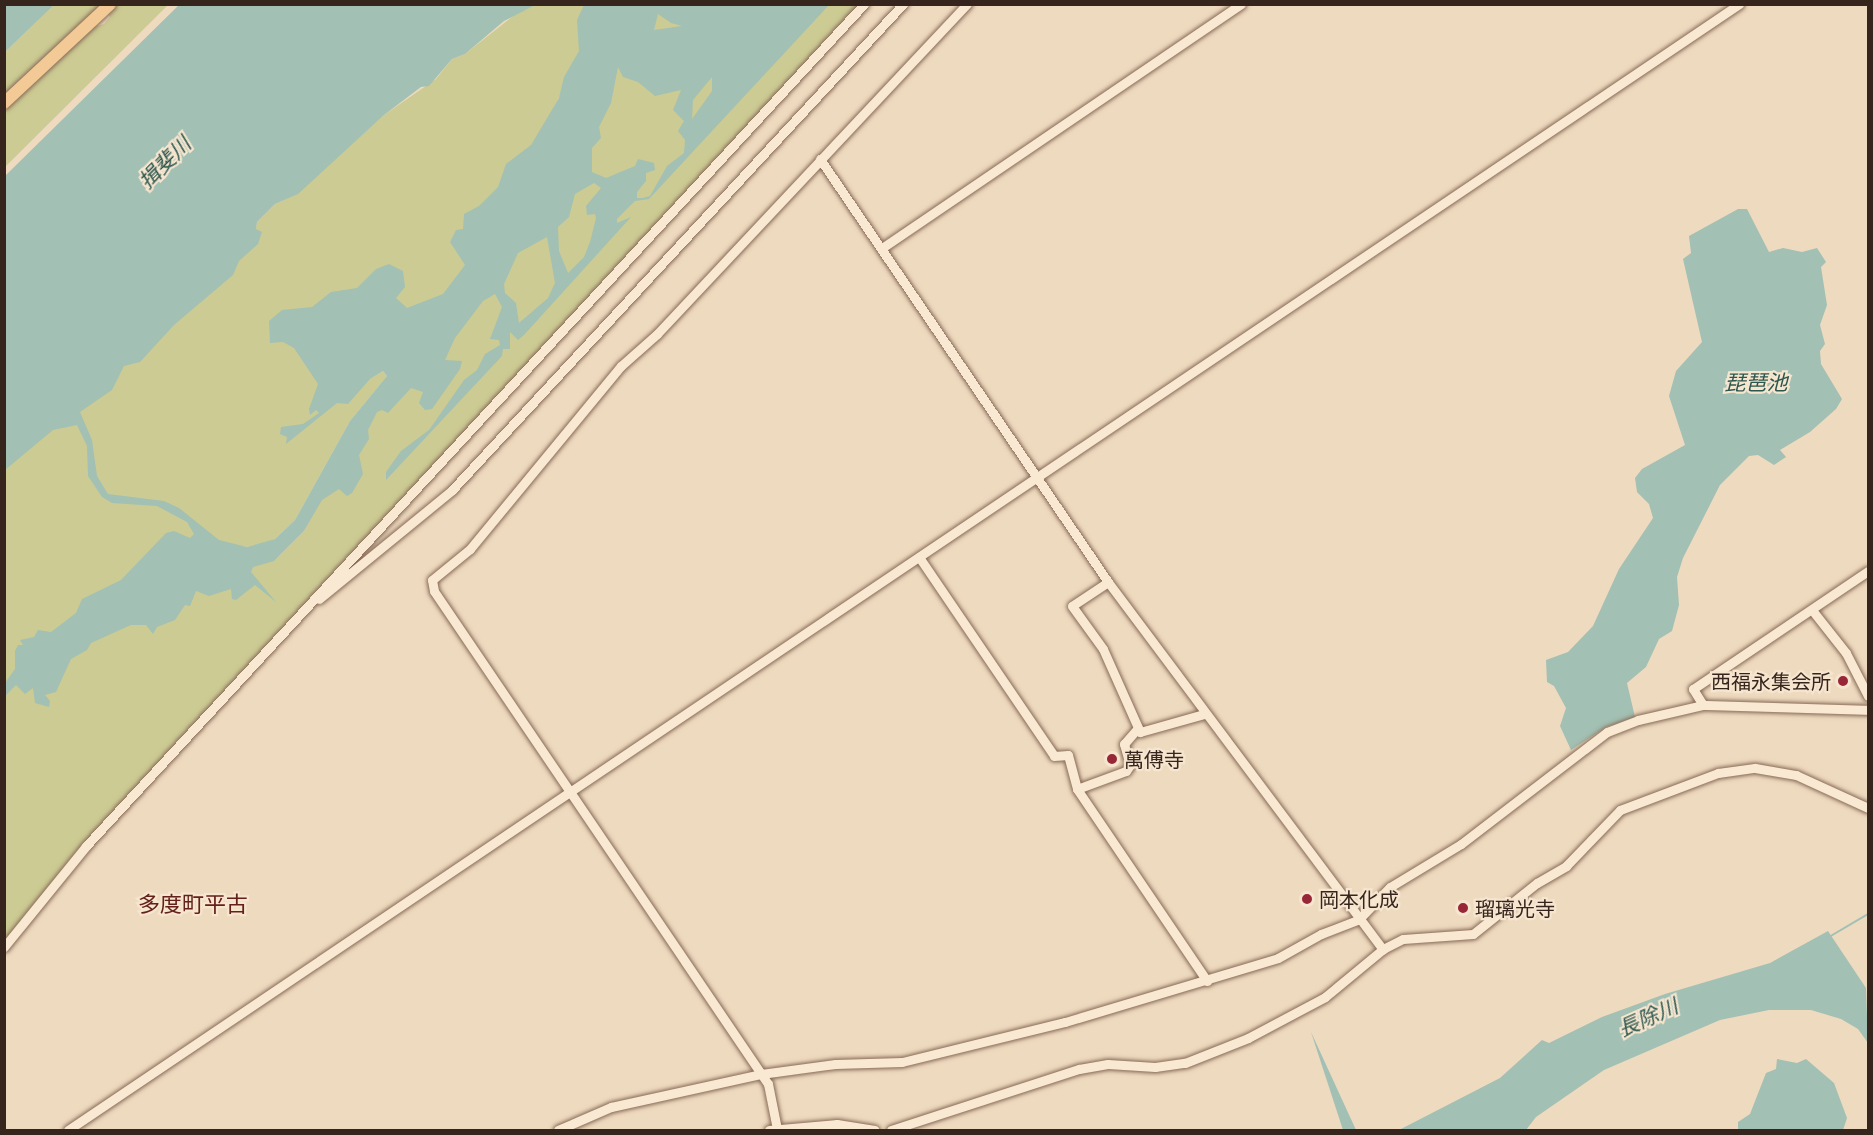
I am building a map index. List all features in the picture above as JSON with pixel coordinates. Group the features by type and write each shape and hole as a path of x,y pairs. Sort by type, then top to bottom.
{"main road":[{"path":"4,103 110,4"}],"street":[{"path":"4,947 86,846 864,4"},
{"path":"299,615 452,490 903,4"},
{"path":"875,1131 837,1124 773,1130 768,1084 762,1074 434,591 432,580 470,549 621,366 657,334 967,4"},
{"path":"882,248 1241,4"},
{"path":"68,1131 1739,4"},
{"path":"820,159 1108,582 1358,920 1383,949"},
{"path":"919,557 1054,756 1068,755 1077,789 1207,981"},
{"path":"1703,705 1693,690 1869,571"},
{"path":"1108,582 1072,606 1103,649 1140,732 1204,714"},
{"path":"1812,610 1846,653 1869,696"},
{"path":"558,1131 611,1107 762,1074 835,1064 902,1062 1065,1022 1278,958 1321,934 1358,920 1390,887 1461,844 1607,732 1638,720 1703,705 1869,710"},
{"path":"1077,789 1126,771 1130,765 1124,744 1138,728"},
{"path":"891,1131 1079,1069 1108,1064 1155,1067 1185,1063 1248,1038 1325,997 1383,949 1403,939 1473,934 1537,883 1566,866 1620,810 1718,773 1755,768 1796,775 1869,808"}],"shaded area":[{"path":"54,5 104,5 5,97 5,52"},
{"path":"116,5 168,5 5,167 5,109 93,27 104,24 110,17 107,13"},
{"path":"527,5 590,5 583,52 473,262 370,379 383,371 387,376 350,421 295,520 275,539 264,543 247,547 215,542 277,558 304,531 361,428 489,288 497,292 613,69 657,8 860,5 5,942 4,461 140,353 255,234 257,222 275,204 295,195 384,115 436,79 452,59 465,54"}],"water":[{"path":"5,4 54,4 54,5 5,52"},
{"name":"揖斐川","path":"180,4 535,5 504,21 465,54 452,59 429,86 421,87 384,115 298,194 275,204 257,222 256,229 262,232 258,244 239,261 233,275 174,325 140,362 124,366 112,390 80,412 92,440 97,476 108,494 164,501 179,508 219,540 247,547 275,539 295,520 350,421 387,376 383,371 370,379 348,404 337,403 286,444 287,437 280,434 281,427 303,424 319,413 316,410 310,415 309,409 318,384 294,348 283,342 270,343 269,321 282,310 312,307 331,292 357,288 376,269 389,264 403,271 405,287 396,298 407,308 443,294 465,265 450,242 456,230 463,229 464,214 479,206 498,187 506,164 531,145 559,98 564,77 579,51 577,20 584,5 829,5 649,199 635,201 617,219 617,223 631,217 524,335 518,340 510,332 510,349 503,349 502,356 386,480 386,472 401,451 429,430 464,380 477,370 485,354 500,345 499,340 490,339 502,307 495,294 483,301 455,338 445,360 462,361 460,369 432,409 425,410 419,403 423,392 411,388 388,413 382,410 377,412 368,430 369,439 359,455 363,474 352,493 347,496 339,489 322,500 304,531 274,561 253,567 251,572 276,602 255,585 236,600 232,599 231,589 209,596 196,591 190,606 185,605 175,620 157,627 153,634 146,625 131,625 91,643 87,650 71,659 56,692 45,695 50,701 49,707 35,703 33,688 25,694 16,685 5,696 5,683 15,669 15,651 18,645 23,645 20,640 34,637 38,630 51,632 76,613 82,599 121,580 166,533 174,531 190,538 194,534 187,522 157,506 112,503 102,497 88,476 87,446 77,425 53,430 5,470 5,176","holes":["658,14 671,23 682,26 654,30","618,67 623,77 638,82 655,96 681,90 673,110 684,121 678,131 685,140 684,153 667,166 650,196 637,198 637,192 646,181 646,173 655,170 654,163 638,159 635,166 606,178 592,172 592,148 601,138 599,127 611,103","712,77 712,91 692,119 693,100","594,183 601,188 586,206 587,215 595,214 596,218 590,242 584,257 568,273 559,251 558,227 569,217 575,194","547,237 555,283 548,298 519,323 516,303 505,293 504,284 518,253"]},
{"name":"琵琶池","path":"1738,209 1747,209 1769,252 1783,248 1802,252 1817,248 1826,262 1821,267 1827,305 1820,325 1825,344 1820,351 1821,364 1842,399 1836,409 1810,432 1780,450 1786,457 1774,465 1758,455 1749,456 1720,485 1683,558 1677,577 1679,605 1672,631 1659,639 1646,667 1627,683 1635,717 1606,727 1571,750 1560,726 1566,708 1554,686 1547,682 1546,660 1568,652 1593,626 1619,569 1653,518 1649,504 1637,492 1635,478 1642,469 1685,445 1669,396 1676,371 1702,342 1683,259 1691,253 1689,236"},
{"name":"長除川","path":"1828,931 1866,988 1868,1043 1858,1029 1841,1019 1811,1010 1769,1010 1720,1020 1604,1070 1536,1117 1526,1130 1399,1130 1500,1078 1542,1040 1549,1043 1602,1017 1665,994 1770,963"},
{"path":"1311,1032 1356,1130 1343,1130"},
{"path":"1777,1059 1797,1063 1806,1059 1834,1083 1847,1118 1843,1130 1738,1130 1738,1122 1750,1114 1766,1073 1776,1069"}],"waterway":[{"path":"1829,937 1868,914"}],"place":[{"name":"西福永集会所","path":"1843,681"},
{"name":"萬傅寺","path":"1112,759"},
{"name":"岡本化成","path":"1307,899"},
{"name":"瑠璃光寺","path":"1463,908"}],"district":[{"name":"多度町平古","path":"193,905"}]}
